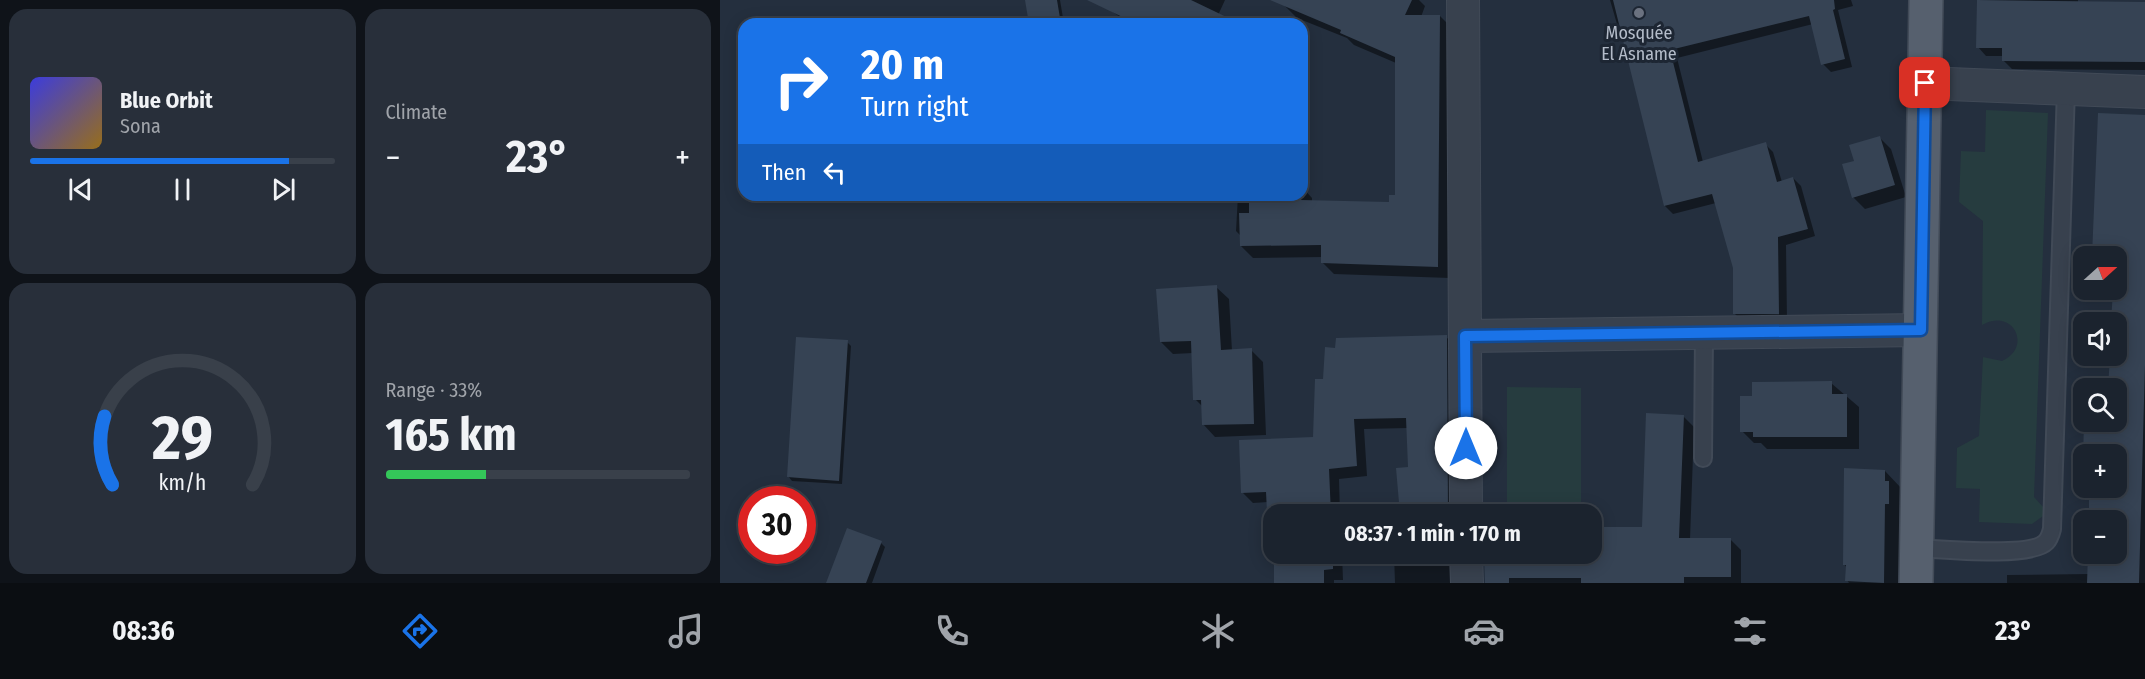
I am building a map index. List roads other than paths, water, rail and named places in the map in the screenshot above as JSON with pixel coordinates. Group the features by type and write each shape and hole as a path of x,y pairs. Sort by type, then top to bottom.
{"main road":[{"path":"1916,583 1926,0"}],"street":[{"path":"1463,0 1466,504"},
{"path":"1925,83 2145,92"},
{"path":"1465,336 1921,330"},
{"path":"1466,564 1467,583"}],"lane":[{"path":"1917,548 2012,551 2036,548 2047,542 2052,529 2066,88"},
{"path":"1703,458 1704,333"}],"place":[{"name":"Mosquée El Asname","path":"1639,13"}]}
